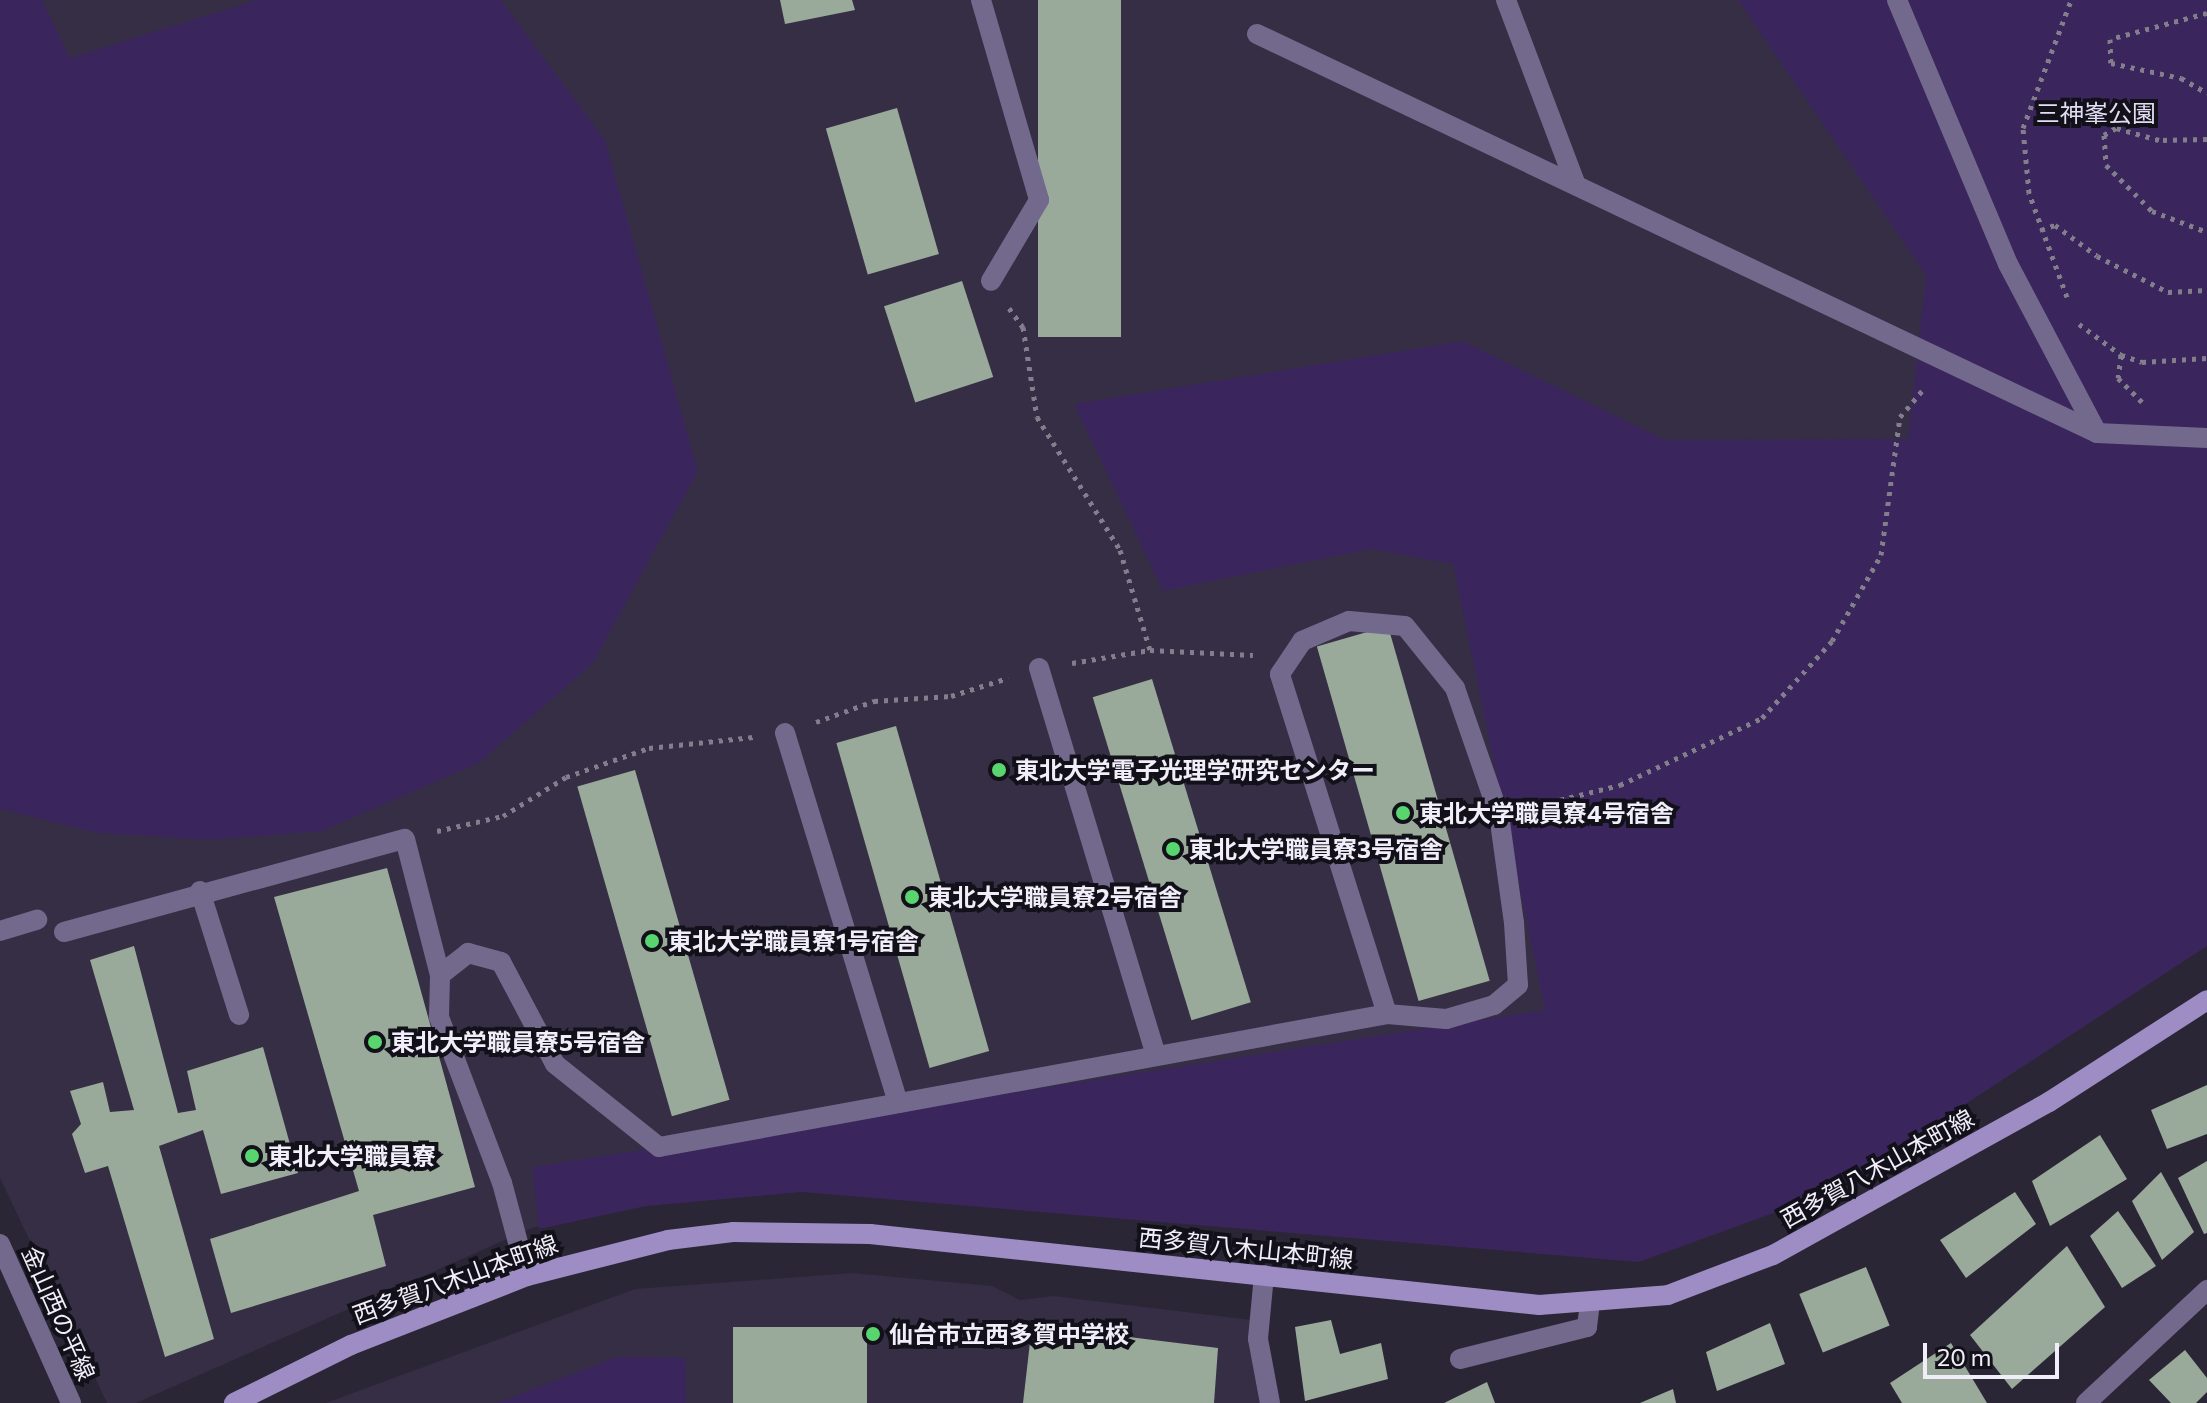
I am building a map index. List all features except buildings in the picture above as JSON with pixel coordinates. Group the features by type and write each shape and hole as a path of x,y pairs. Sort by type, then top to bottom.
{"street":[{"path":"981,0 1039,200 991,281"},
{"path":"1506,0 1575,183"},
{"path":"1897,0 2008,264 2097,433"},
{"path":"1257,34 2097,433 2207,438"},
{"path":"440,975 468,953 501,962 555,1064 659,1147 1387,1014 1446,1019 1494,1005 1518,985 1499,815 1455,688 1405,626 1349,621 1302,641 1280,674 1387,1014"},
{"path":"1039,668 1156,1056"},
{"path":"785,733 898,1103"},
{"path":"64,932 200,891 405,839 440,975 439,1017 502,1183 527,1276"},
{"path":"200,891 239,1015"},
{"path":"0,931 37,920"},
{"name":"西多賀八木山本町線","path":"234,1403 351,1345 527,1276 668,1240 733,1232 870,1234 1539,1305 1668,1295 1773,1255 2049,1102 2207,1000"},
{"name":"金山西の平線","path":"0,1244 71,1403"},
{"path":"1264,1275 1258,1339 1270,1403"},
{"path":"2086,1403 2207,1290"},
{"path":"1460,1359 1587,1327 1590,1303"}],"path":[{"path":"2071,0 2023,128 2041,230 2079,323 2121,355 2142,362 2207,358"},
{"path":"2207,13 2110,39 2111,63 2181,78 2207,93"},
{"path":"2207,139 2159,140 2116,128 2104,135 2106,165 2152,211 2207,232"},
{"path":"2041,230 2055,225 2097,256 2168,292 2207,290"},
{"path":"991,281 1023,327 1037,417 1120,550 1150,650"},
{"path":"1499,815 1620,785 1762,718 1832,641 1881,555 1900,417 1946,361"},
{"path":"405,839 503,816 566,777 649,748 785,733 874,701 951,696 1039,668 1150,650 1258,655 1302,641"}],"shaded area":[{"name":"東北大学電子光理学研究センター","path":"0,0 1834,0 1986,259 2005,1065 741,1183 532,1228 136,1403 107,1403 0,1178"},
{"name":"仙台市立西多賀中学校","path":"852,1273 992,1286 1020,1300 1053,1296 1252,1320 1249,1343 1263,1403 326,1403 635,1289"}],"green space":[{"path":"0,0 42,0 70,58 256,0 501,0 605,140 698,471 593,663 479,763 322,831 209,840 98,833 0,809"},
{"name":"三神峯公園","path":"1738,0 2207,0 2207,946 1831,1192 1639,1262 802,1192 646,1206 539,1229 532,1167 1545,1010 1453,564 1371,549 1163,591 1074,404 1463,341 1665,440 1908,439 1926,275"},
{"path":"616,1357 685,1358 686,1403 497,1403"}],"place":[{"name":"東北大学電子光理学研究センター","path":"999,770"},
{"name":"東北大学職員寮4号宿舎","path":"1403,813"},
{"name":"東北大学職員寮3号宿舎","path":"1173,849"},
{"name":"東北大学職員寮2号宿舎","path":"912,897"},
{"name":"東北大学職員寮1号宿舎","path":"652,941"},
{"name":"東北大学職員寮5号宿舎","path":"375,1042"},
{"name":"東北大学職員寮","path":"252,1156"},
{"name":"仙台市立西多賀中学校","path":"873,1334"}]}
